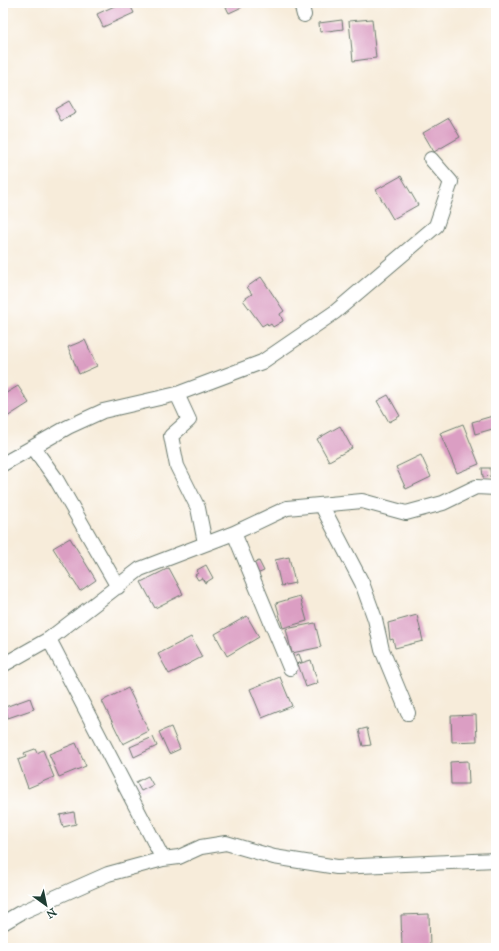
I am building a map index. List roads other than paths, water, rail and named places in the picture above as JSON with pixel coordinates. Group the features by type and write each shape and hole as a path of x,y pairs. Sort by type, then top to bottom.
{"street":[{"path":"3,464 68,427 103,411 176,394 262,362 336,312 436,226 451,182 431,159"},
{"path":"176,394 189,420 171,436 177,466 198,508 205,543"},
{"path":"33,447 56,479 118,587"},
{"path":"3,665 49,639 140,570 205,543 234,533 286,508 322,506 362,501 406,513 443,503 476,487 496,488"},
{"path":"322,506 362,583 375,619 382,650 408,713"},
{"path":"234,533 290,668"},
{"path":"49,639 163,859"},
{"path":"3,923 20,913 108,874 163,859 179,857 201,847 226,843 274,857 337,867 496,860"}]}
